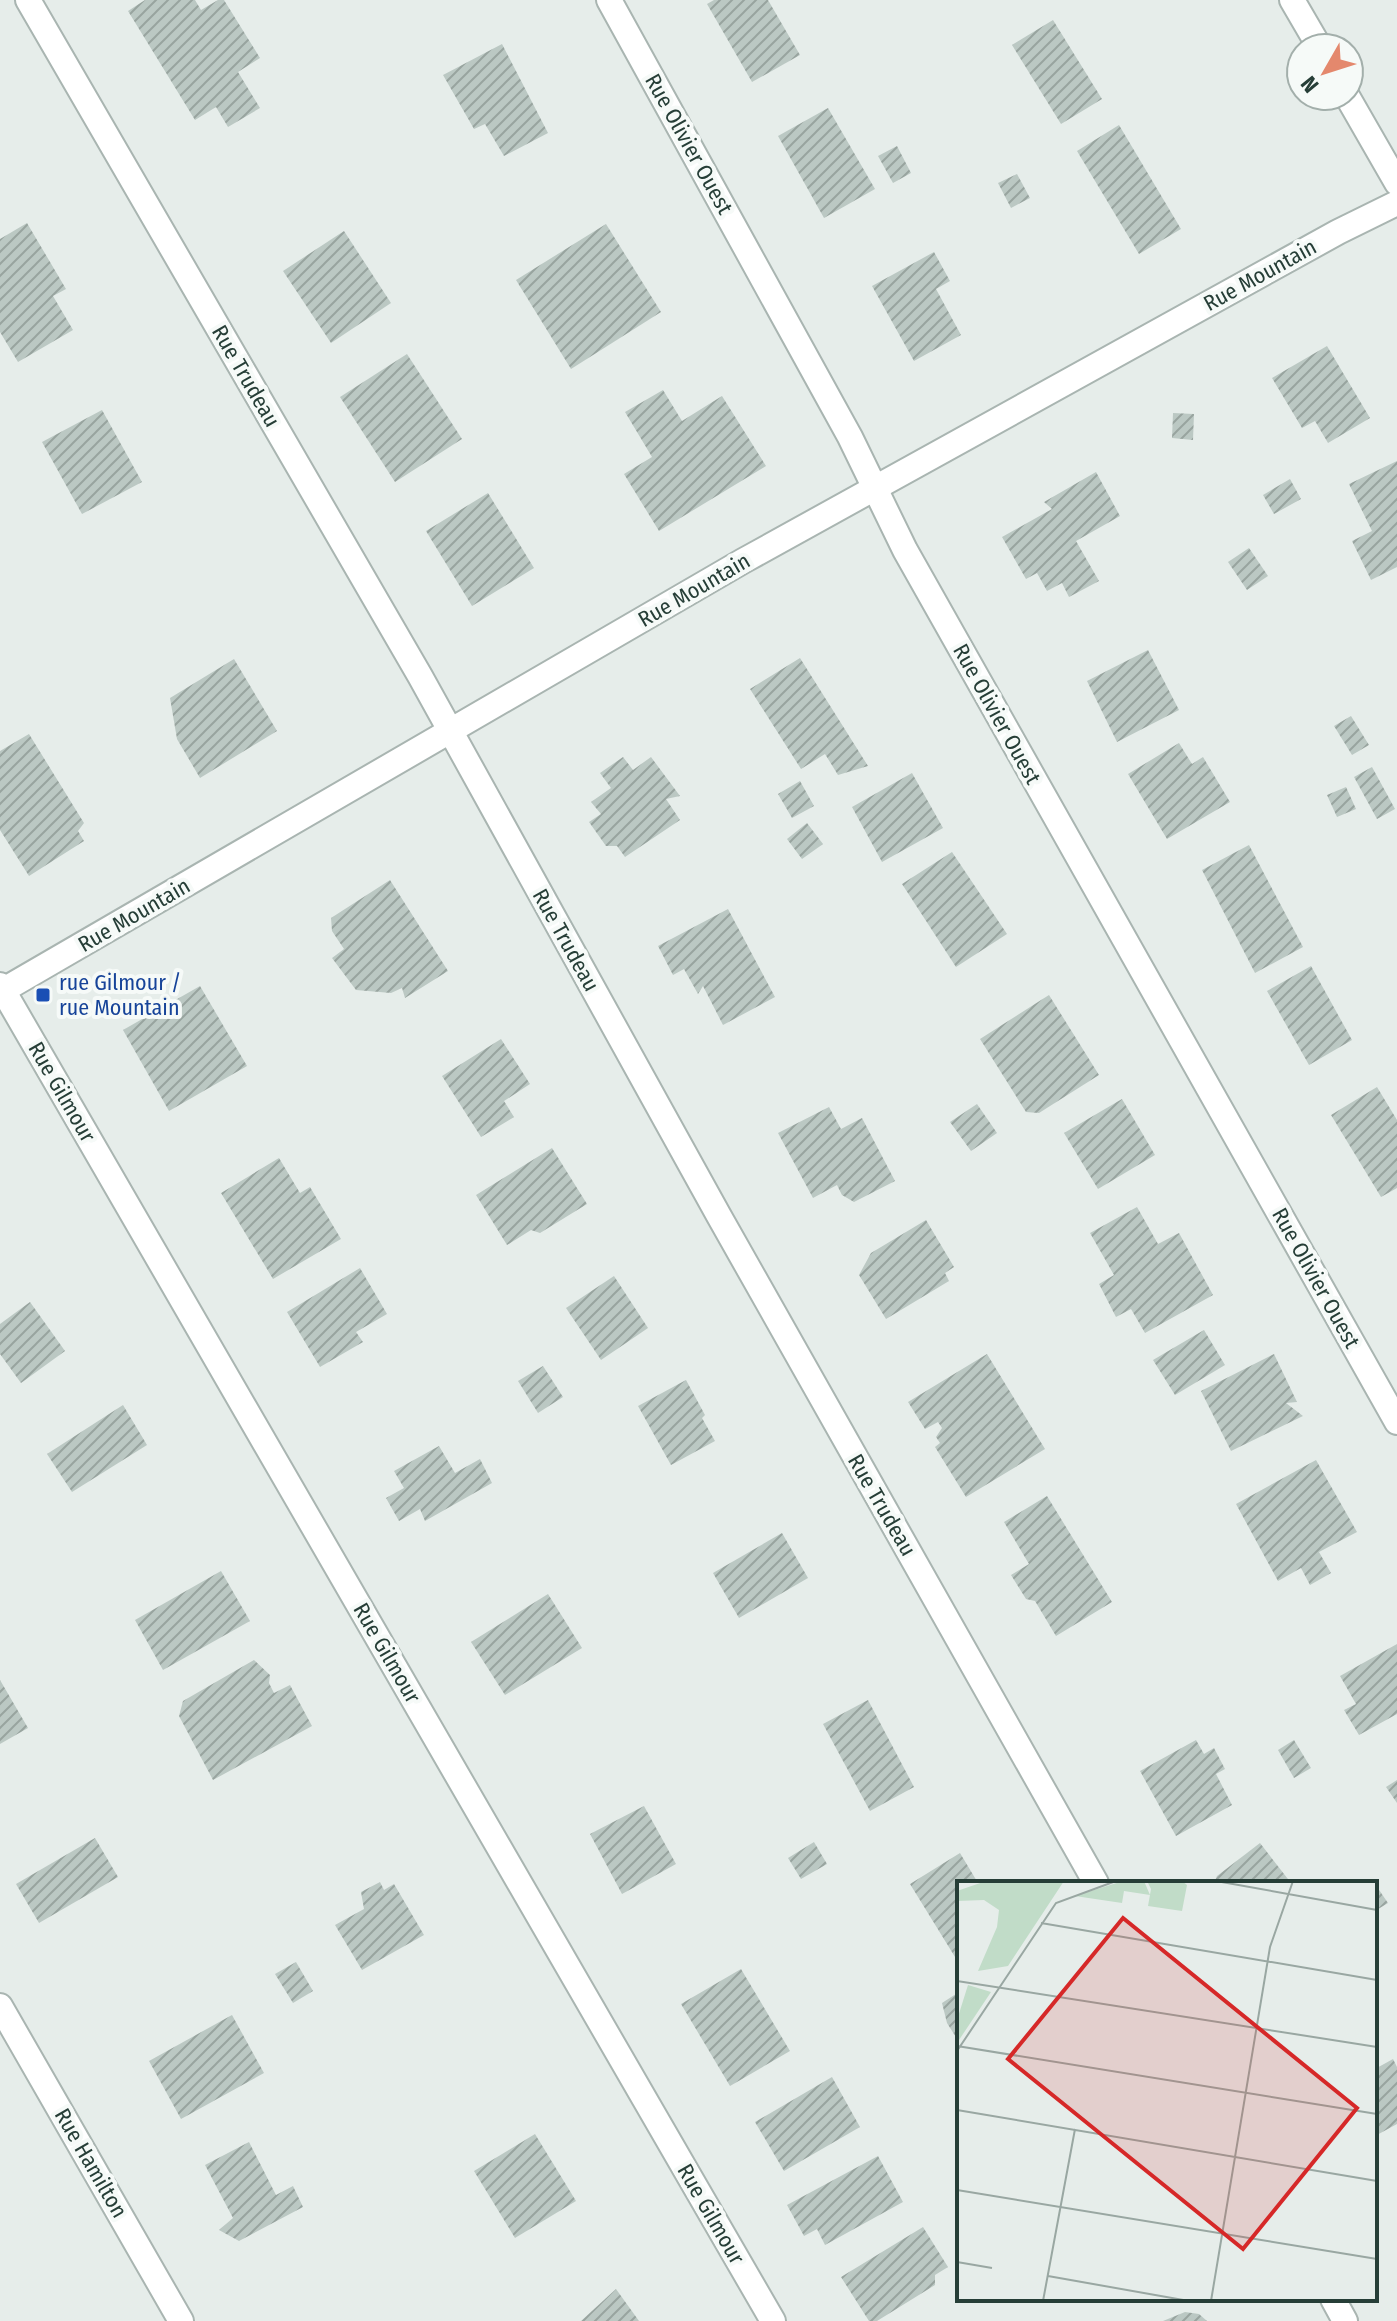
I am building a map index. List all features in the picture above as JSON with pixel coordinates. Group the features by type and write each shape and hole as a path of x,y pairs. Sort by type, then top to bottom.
{"street":[{"name":"Rue Trudeau","path":"28,0 450,731 719,1216 1095,1881"},
{"name":"Rue Olivier Ouest","path":"609,0 843,423 905,550 1397,1422"},
{"path":"1292,0 1311,32"},
{"path":"1356,112 1397,183"},
{"name":"Rue Mountain","path":"1,989 743,561 1324,240 1397,203"},
{"name":"Rue Gilmour","path":"1,989 773,2321"},
{"name":"Rue Hamilton","path":"0,2006 181,2321"},
{"path":"1334,2301 1345,2321"}],"building":[{"path":"145,0 195,0 201,10 224,0 260,58 238,72 260,108 228,127 216,107 195,120 128,11"},
{"path":"714,0 768,0 800,55 752,82 707,4"},
{"path":"1053,20 1102,99 1061,124 1012,45"},
{"path":"502,44 548,133 504,156 485,124 474,129 443,75"},
{"path":"828,108 875,189 824,218 778,136"},
{"path":"1119,125 1181,229 1139,254 1077,151"},
{"path":"897,146 911,173 893,183 878,156"},
{"path":"1017,174 1030,198 1011,208 998,183"},
{"path":"27,223 66,289 53,296 73,330 18,362 0,332 0,239"},
{"path":"606,224 661,312 571,369 516,280"},
{"path":"344,231 391,303 331,343 283,271"},
{"path":"934,252 950,281 936,289 961,335 914,361 872,286"},
{"path":"1327,346 1370,418 1328,443 1315,421 1302,428 1272,378"},
{"path":"407,354 462,439 395,482 340,397"},
{"path":"663,390 682,421 722,396 766,466 659,531 624,474 652,457 625,412"},
{"path":"102,410 142,482 82,514 42,442"},
{"path":"1173,413 1194,414 1193,440 1172,438"},
{"path":"1397,461 1397,567 1371,580 1352,541 1372,531 1349,484"},
{"path":"1096,472 1120,516 1076,541 1099,581 1069,597 1062,583 1047,591 1037,573 1026,579 1002,537 1052,509 1044,502"},
{"path":"1290,479 1301,499 1274,514 1263,495"},
{"path":"488,493 534,568 472,606 426,531"},
{"path":"1249,548 1268,576 1247,590 1228,562"},
{"path":"1148,650 1179,710 1117,742 1087,681"},
{"path":"800,658 868,766 838,775 825,754 801,769 750,689"},
{"path":"234,659 277,731 200,778 177,739 170,698"},
{"path":"1351,716 1369,745 1352,755 1334,726"},
{"path":"29,734 84,823 78,831 84,841 29,876 0,830 0,751"},
{"path":"1179,743 1192,764 1203,757 1230,802 1167,839 1128,774"},
{"path":"623,757 633,770 651,757 680,796 666,799 680,820 625,857 617,846 606,846 589,822 601,814 591,802 611,788 600,773"},
{"path":"1372,767 1395,809 1377,819 1354,777"},
{"path":"912,773 943,828 882,862 852,807"},
{"path":"800,781 814,806 792,818 778,794"},
{"path":"1346,787 1356,809 1337,817 1327,795"},
{"path":"807,823 823,844 802,859 787,839"},
{"path":"1249,845 1303,947 1255,973 1202,870"},
{"path":"952,852 1007,934 956,967 902,884"},
{"path":"390,880 448,971 405,998 402,988 391,993 356,990 332,958 344,949 332,931 331,918"},
{"path":"728,909 775,997 723,1025 703,986 698,994 684,969 673,975 658,946"},
{"path":"1311,966 1352,1040 1309,1065 1267,991"},
{"path":"200,986 247,1066 169,1111 123,1030"},
{"path":"1049,995 1099,1075 1039,1113 1026,1112 980,1039"},
{"path":"501,1039 530,1084 504,1101 514,1117 481,1137 442,1076"},
{"path":"1377,1087 1397,1120 1397,1188 1381,1197 1331,1115"},
{"path":"1122,1099 1155,1155 1098,1189 1064,1133"},
{"path":"977,1104 997,1133 971,1151 950,1122"},
{"path":"829,1107 841,1129 862,1118 895,1181 854,1202 842,1195 837,1185 813,1198 778,1133"},
{"path":"552,1148 587,1204 540,1233 531,1230 507,1245 476,1195"},
{"path":"279,1158 300,1193 310,1187 341,1239 273,1279 221,1193"},
{"path":"1137,1207 1158,1244 1179,1233 1213,1295 1145,1333 1131,1309 1116,1317 1099,1284 1114,1275 1090,1233"},
{"path":"926,1220 954,1267 945,1273 949,1281 886,1319 859,1275 871,1253"},
{"path":"360,1268 387,1314 356,1332 363,1342 320,1367 287,1312"},
{"path":"614,1276 648,1328 601,1360 566,1308"},
{"path":"30,1302 65,1351 21,1383 0,1354 0,1324"},
{"path":"1204,1330 1225,1365 1175,1395 1153,1360"},
{"path":"987,1354 1045,1449 966,1497 935,1447 940,1443 936,1437 942,1428 938,1422 925,1429 908,1402"},
{"path":"1274,1354 1297,1402 1286,1403 1303,1416 1231,1451 1201,1391"},
{"path":"543,1366 563,1397 538,1413 518,1381"},
{"path":"686,1380 715,1441 671,1465 638,1406"},
{"path":"123,1405 147,1445 72,1492 47,1454"},
{"path":"439,1446 455,1473 480,1459 492,1483 425,1521 420,1509 399,1521 386,1498 404,1488 394,1471"},
{"path":"1316,1460 1357,1532 1319,1552 1331,1573 1310,1585 1301,1568 1278,1581 1236,1504"},
{"path":"1047,1496 1112,1602 1056,1636 1035,1601 1026,1599 1011,1575 1029,1564 1004,1522"},
{"path":"782,1533 808,1578 739,1618 713,1573"},
{"path":"221,1571 250,1621 163,1670 135,1620"},
{"path":"548,1594 582,1648 505,1695 471,1642"},
{"path":"1397,1644 1397,1714 1359,1735 1344,1710 1356,1704 1340,1676"},
{"path":"254,1660 270,1675 269,1683 274,1693 290,1685 312,1726 213,1780 179,1716 183,1701"},
{"path":"0,1680 28,1728 0,1744"},
{"path":"868,1700 914,1787 870,1811 823,1724"},
{"path":"1196,1740 1204,1754 1214,1748 1225,1769 1216,1774 1232,1805 1176,1836 1140,1771"},
{"path":"1294,1740 1311,1768 1294,1778 1278,1750"},
{"path":"1397,1780 1397,1803 1386,1787"},
{"path":"644,1806 676,1864 622,1894 590,1834"},
{"path":"95,1838 118,1877 39,1923 16,1884"},
{"path":"814,1842 827,1864 801,1879 788,1858"},
{"path":"1260,1843 1289,1881 1215,1881 1217,1876"},
{"path":"960,1853 977,1881 957,1881 955,1957 910,1884"},
{"path":"380,1882 384,1890 394,1884 424,1935 362,1970 335,1925 364,1909 361,1892"},
{"path":"1377,1887 1388,1903 1377,1910"},
{"path":"296,1962 313,1991 293,2003 275,1974"},
{"path":"741,1969 790,2051 730,2086 681,2004"},
{"path":"957,1993 957,2039 947,2023 942,2003"},
{"path":"232,2015 264,2073 181,2119 149,2061"},
{"path":"1393,2059 1397,2067 1397,2124 1377,2135 1377,2068"},
{"path":"832,2077 860,2127 784,2171 755,2122"},
{"path":"535,2134 576,2201 515,2238 474,2171"},
{"path":"249,2142 276,2195 293,2186 303,2207 239,2241 219,2230 233,2218 205,2165"},
{"path":"878,2156 903,2202 825,2245 817,2229 804,2236 787,2205"},
{"path":"923,2227 948,2267 935,2275 935,2285 877,2321 869,2321 841,2277"},
{"path":"616,2289 639,2321 581,2321"},
{"path":"1185,2312 1199,2314 1207,2321 1163,2321"}],"place":[{"name":"rue Gilmour / rue Mountain","path":"43,995"}]}
